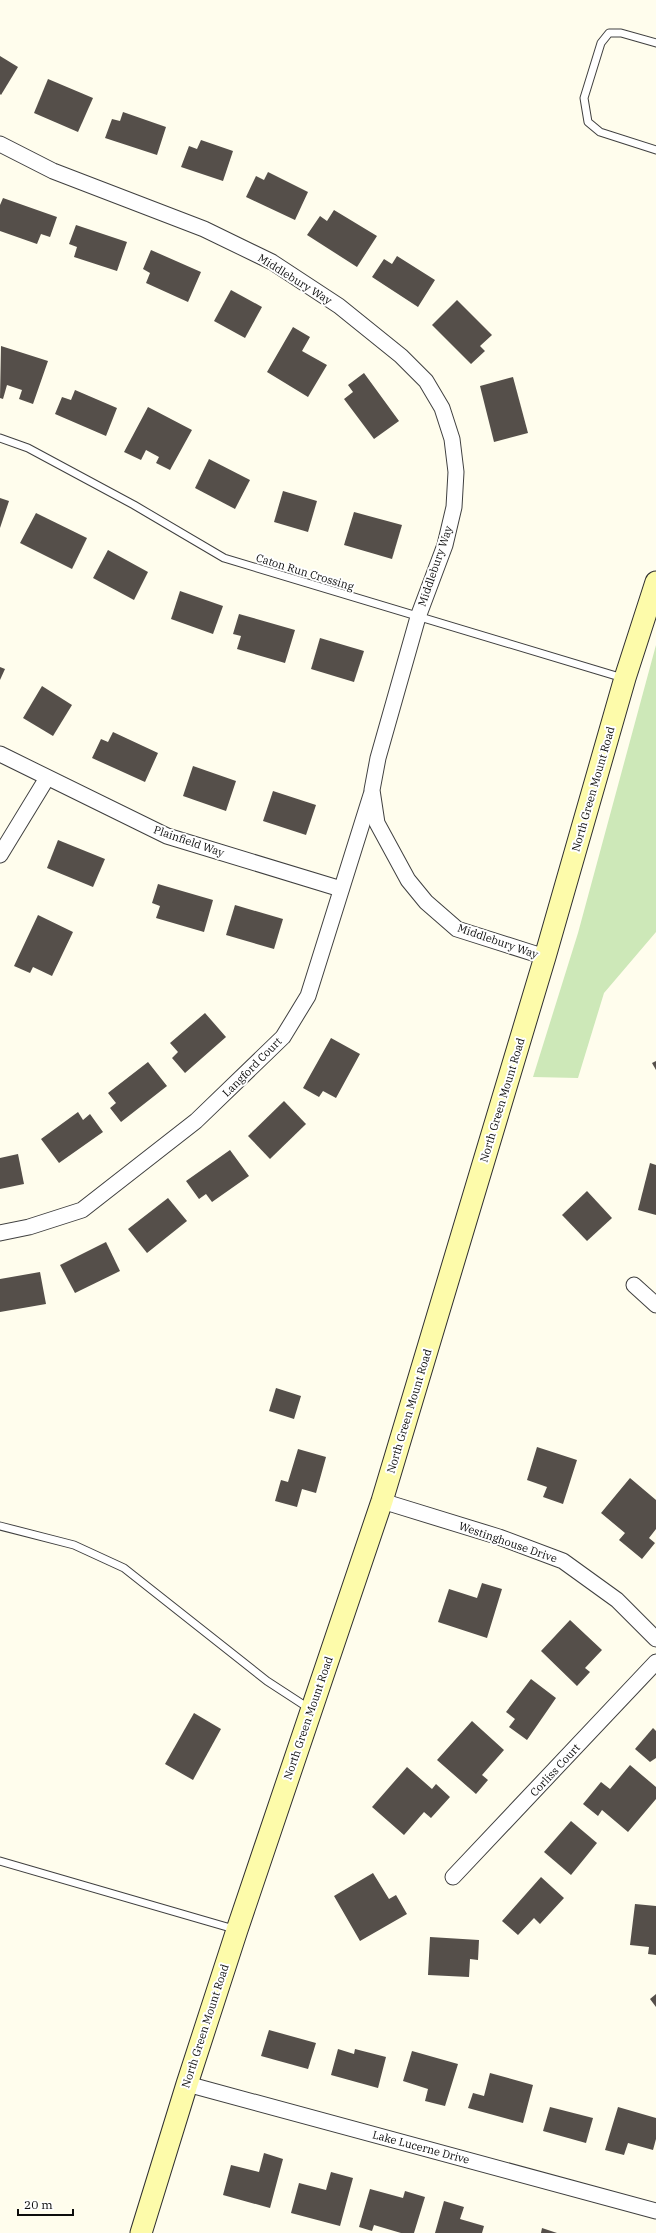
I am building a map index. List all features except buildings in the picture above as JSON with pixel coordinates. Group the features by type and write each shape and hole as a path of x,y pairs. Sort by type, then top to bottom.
{"street":[{"name":"Middlebury Way","path":"0,144 53,171 204,229 272,262 339,306 401,356 426,381 442,408 452,439 456,472 454,507 444,545 418,617 378,758 372,790 377,823 408,880 426,902 457,929 545,957"},
{"name":"North Green Mount Road","path":"142,2233 186,2084 382,1501 545,957 625,678 656,582"},
{"name":"Plainfield Way","path":"0,754 167,836 341,889"},
{"path":"0,855 47,778"},
{"name":"Langford Court","path":"0,1233 29,1227 82,1210 196,1121 283,1037 308,996 372,790"},
{"path":"634,1285 656,1305"},
{"name":"Westinghouse Drive","path":"382,1501 499,1537 563,1560 617,1600 656,1639"},
{"name":"Corliss Court","path":"453,1877 656,1662"},
{"name":"Lake Lucerne Drive","path":"186,2084 656,2211"}],"lane":[{"path":"656,43 621,33 609,33 601,43 584,98 588,122 600,132 656,150"},
{"name":"Caton Run Crossing","path":"0,438 28,448 134,505 224,558 625,678"},
{"path":"0,1526 74,1544 124,1568 267,1681 311,1710"},
{"path":"0,1861 237,1930"}],"green space":[{"path":"656,645 656,932 604,993 578,1078 533,1077 578,933"}]}
